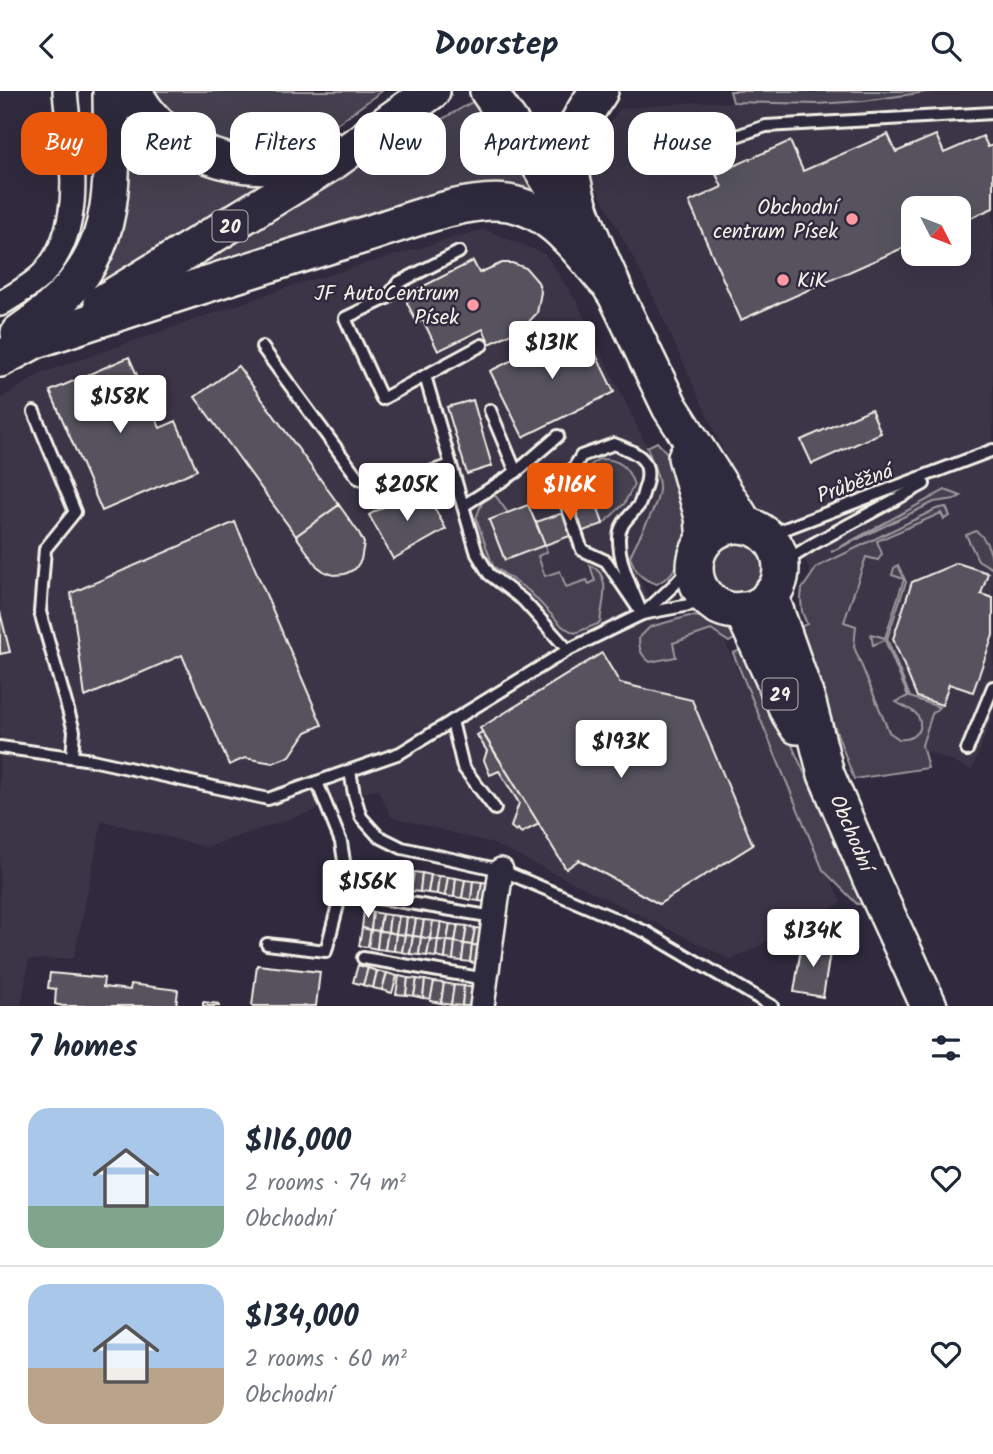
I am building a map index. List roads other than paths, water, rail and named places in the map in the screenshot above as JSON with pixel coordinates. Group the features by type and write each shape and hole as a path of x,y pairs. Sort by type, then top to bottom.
{"highway":[{"path":"599,91 577,128 569,160 576,200 613,289"}],"main road":[{"path":"0,346 69,292 97,250 109,209 111,91"},
{"path":"134,91 138,101 156,123 178,141 209,157 247,165 276,165 300,159 424,96"},
{"name":"29","path":"488,91 537,160 613,289 753,572"},
{"name":"20","path":"0,359 226,229 334,161 424,96"},
{"path":"36,340 264,265 420,218 489,202 507,203 541,214 563,232 613,289"},
{"name":"29","path":"670,407 699,498 700,550"},
{"path":"700,550 724,527 753,572"},
{"name":"Obchodní","path":"700,550 698,583 702,593 753,572 789,713 827,774 929,1006"}],"street":[{"path":"0,303 44,273 63,243 71,219 73,174 65,91"},
{"path":"482,1006 501,870"}],"lane":[{"path":"736,136 766,126 993,113"},
{"path":"458,252 398,283 387,298 345,318 382,399 482,345"},
{"path":"262,347 358,478 384,487 451,465"},
{"path":"425,376 477,554 489,574 523,600 568,650"},
{"path":"490,410 516,472"},
{"path":"34,412 75,512 45,549 40,612 74,731 72,757"},
{"path":"463,506 516,472 558,436"},
{"path":"614,444 630,450 644,460 648,469 648,480 639,505 627,516 619,533 620,556 642,614 606,561 582,550 563,494 569,476 581,457 614,444"},
{"name":"Průběžná","path":"753,572 957,465 993,450"},
{"name":"Průběžná","path":"753,572 813,544 957,465"},
{"path":"642,614 674,585 700,550"},
{"path":"0,747 72,757 268,799 400,753 568,650 642,614 753,572"},
{"path":"967,750 993,687"},
{"path":"452,721 463,767 495,809"},
{"path":"350,771 362,817 378,836 402,848 501,870 646,932 772,1006"},
{"path":"267,944 326,951 346,874 341,842 317,782"},
{"path":"373,897 494,917"},
{"path":"363,958 486,979"}],"place":[{"name":"Obchodní centrum Písek","path":"852,219"},
{"name":"KiK","path":"783,280"},
{"name":"JF AutoCentrum Písek","path":"473,305"}]}
